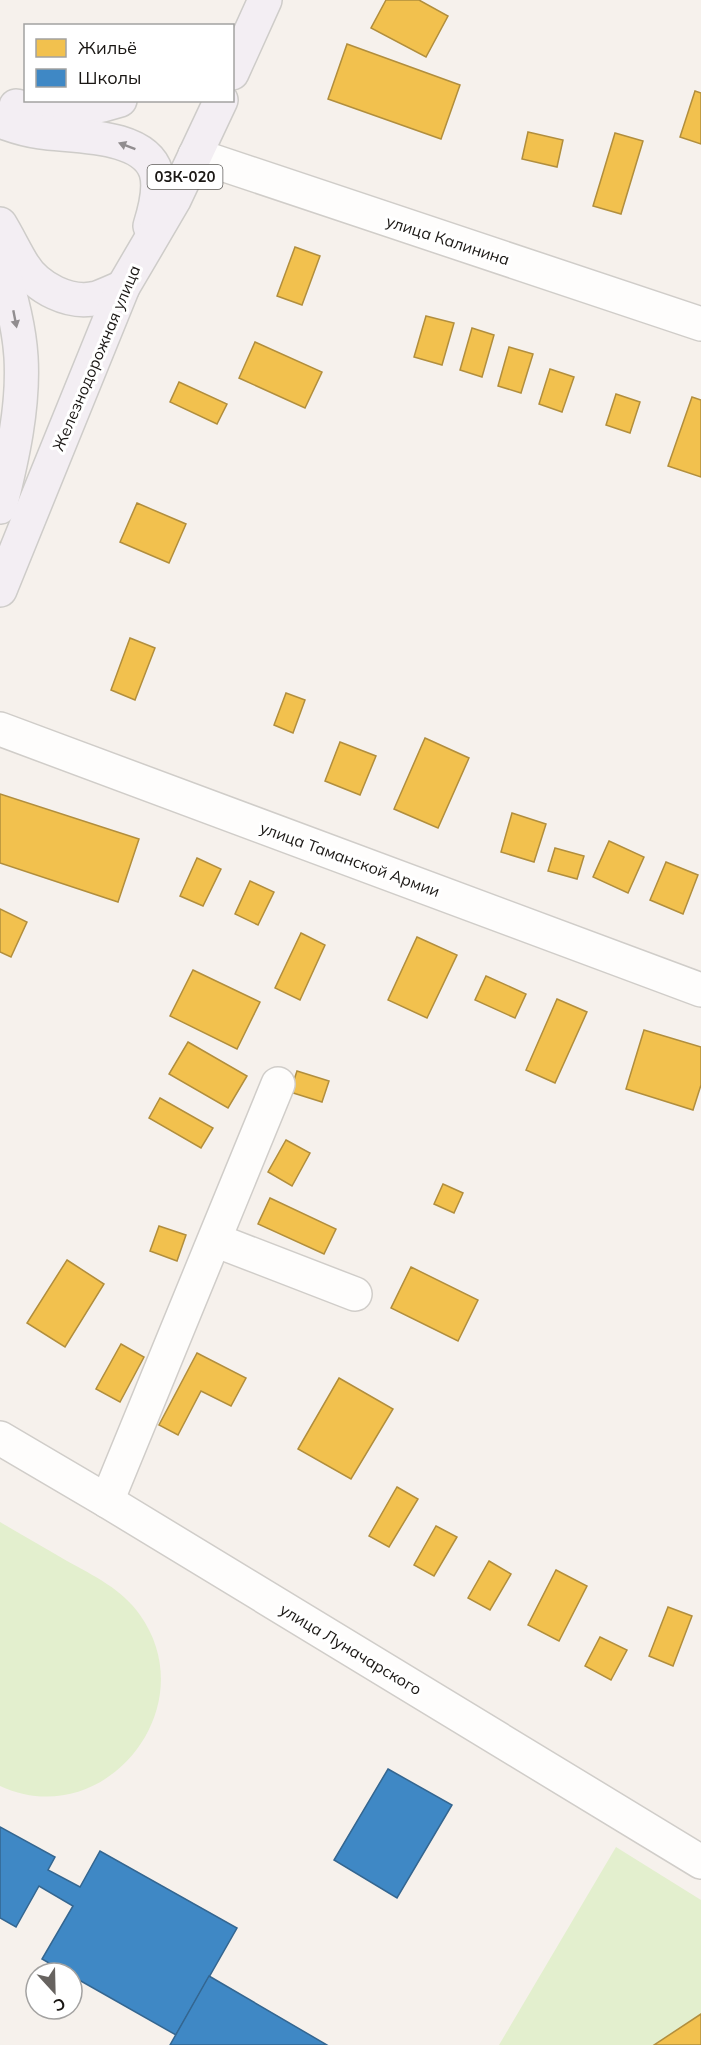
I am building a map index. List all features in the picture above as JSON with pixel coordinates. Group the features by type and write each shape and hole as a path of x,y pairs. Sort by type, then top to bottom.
{"main road":[{"path":"234,28 256,0"},
{"path":"234,69 265,0"},
{"path":"0,102 30,110 51,111 78,110 112,102"},
{"name":"Железнодорожная улица","path":"0,590 123,287 170,209 220,102"},
{"path":"0,121 40,132 114,141 141,152 152,164 158,183 143,251"},
{"path":"0,224 24,267 39,283 53,291 72,298 86,299 97,298 123,287"},
{"path":"0,262 15,316 21,356 15,435 0,507"}],"street":[{"name":"улица Калинина","path":"195,155 701,324"},
{"name":"улица Таманской Армии","path":"0,729 701,990"},
{"path":"107,1501 279,1084"},
{"path":"215,1240 355,1294"},
{"name":"улица Луначарского","path":"0,1438 701,1862"}],"green space":[{"path":"0,1522 116,1590 140,1615 157,1651 161,1688 152,1723 134,1753 107,1778 75,1793 39,1796 0,1786"},
{"path":"616,1847 701,1900 701,2045 499,2045"}],"building: Жильё":[{"path":"386,0 419,0 448,16 426,57 371,28"},
{"path":"347,44 460,85 441,139 328,99"},
{"path":"695,91 701,93 701,144 680,137"},
{"path":"528,132 563,140 557,167 522,159"},
{"path":"615,133 643,141 621,214 593,206"},
{"path":"295,247 320,256 302,305 277,296"},
{"path":"426,316 454,323 442,365 414,357"},
{"path":"472,328 494,335 482,377 460,370"},
{"path":"255,342 322,372 305,408 239,378"},
{"path":"509,347 533,354 521,393 498,386"},
{"path":"550,369 574,377 562,412 539,404"},
{"path":"179,382 227,404 217,424 170,402"},
{"path":"616,394 640,402 630,433 606,425"},
{"path":"692,397 701,400 701,477 668,466"},
{"path":"137,503 186,524 169,563 120,542"},
{"path":"130,638 155,648 135,700 111,690"},
{"path":"286,693 305,700 293,733 274,725"},
{"path":"425,738 469,758 438,828 394,809"},
{"path":"340,742 376,756 360,795 325,781"},
{"path":"0,794 139,839 118,902 0,863"},
{"path":"512,813 546,824 534,862 501,852"},
{"path":"609,841 644,857 628,893 593,877"},
{"path":"555,848 584,856 577,879 548,871"},
{"path":"197,858 221,869 203,906 180,896"},
{"path":"666,862 698,875 683,914 650,900"},
{"path":"250,881 274,892 258,925 235,914"},
{"path":"0,909 27,922 11,957 0,952"},
{"path":"301,933 325,945 300,1000 275,988"},
{"path":"417,937 457,955 427,1018 388,1000"},
{"path":"193,970 260,1002 237,1049 170,1016"},
{"path":"486,976 526,994 515,1018 475,1000"},
{"path":"557,999 587,1012 555,1083 526,1070"},
{"path":"644,1030 701,1047 701,1085 693,1110 626,1089"},
{"path":"188,1042 247,1076 228,1108 169,1074"},
{"path":"297,1071 329,1081 322,1102 290,1092"},
{"path":"160,1098 213,1128 201,1148 149,1118"},
{"path":"286,1140 310,1153 292,1186 268,1172"},
{"path":"443,1184 463,1193 454,1213 434,1204"},
{"path":"270,1198 336,1229 324,1254 258,1224"},
{"path":"159,1226 186,1235 177,1261 150,1251"},
{"path":"67,1260 104,1284 65,1347 27,1323"},
{"path":"411,1267 478,1300 458,1341 391,1308"},
{"path":"121,1344 144,1357 120,1402 96,1389"},
{"path":"197,1353 246,1378 231,1406 201,1391 178,1435 159,1425"},
{"path":"339,1378 393,1409 351,1479 298,1449"},
{"path":"397,1487 418,1499 389,1547 369,1536"},
{"path":"436,1526 457,1537 434,1576 414,1565"},
{"path":"489,1561 511,1574 490,1610 468,1598"},
{"path":"556,1570 587,1586 559,1641 528,1625"},
{"path":"668,1607 692,1616 673,1666 649,1656"},
{"path":"600,1637 627,1650 611,1680 585,1666"},
{"path":"701,2014 701,2045 654,2045"}],"building: Школы":[{"path":"388,1769 452,1805 397,1898 334,1860"},
{"path":"0,1827 55,1857 48,1870 80,1887 100,1851 237,1928 176,2035 84,1983 84,1961 45,1961 42,1959 73,1906 39,1886 16,1927 0,1918"},
{"path":"209,1976 327,2045 170,2045"}]}
